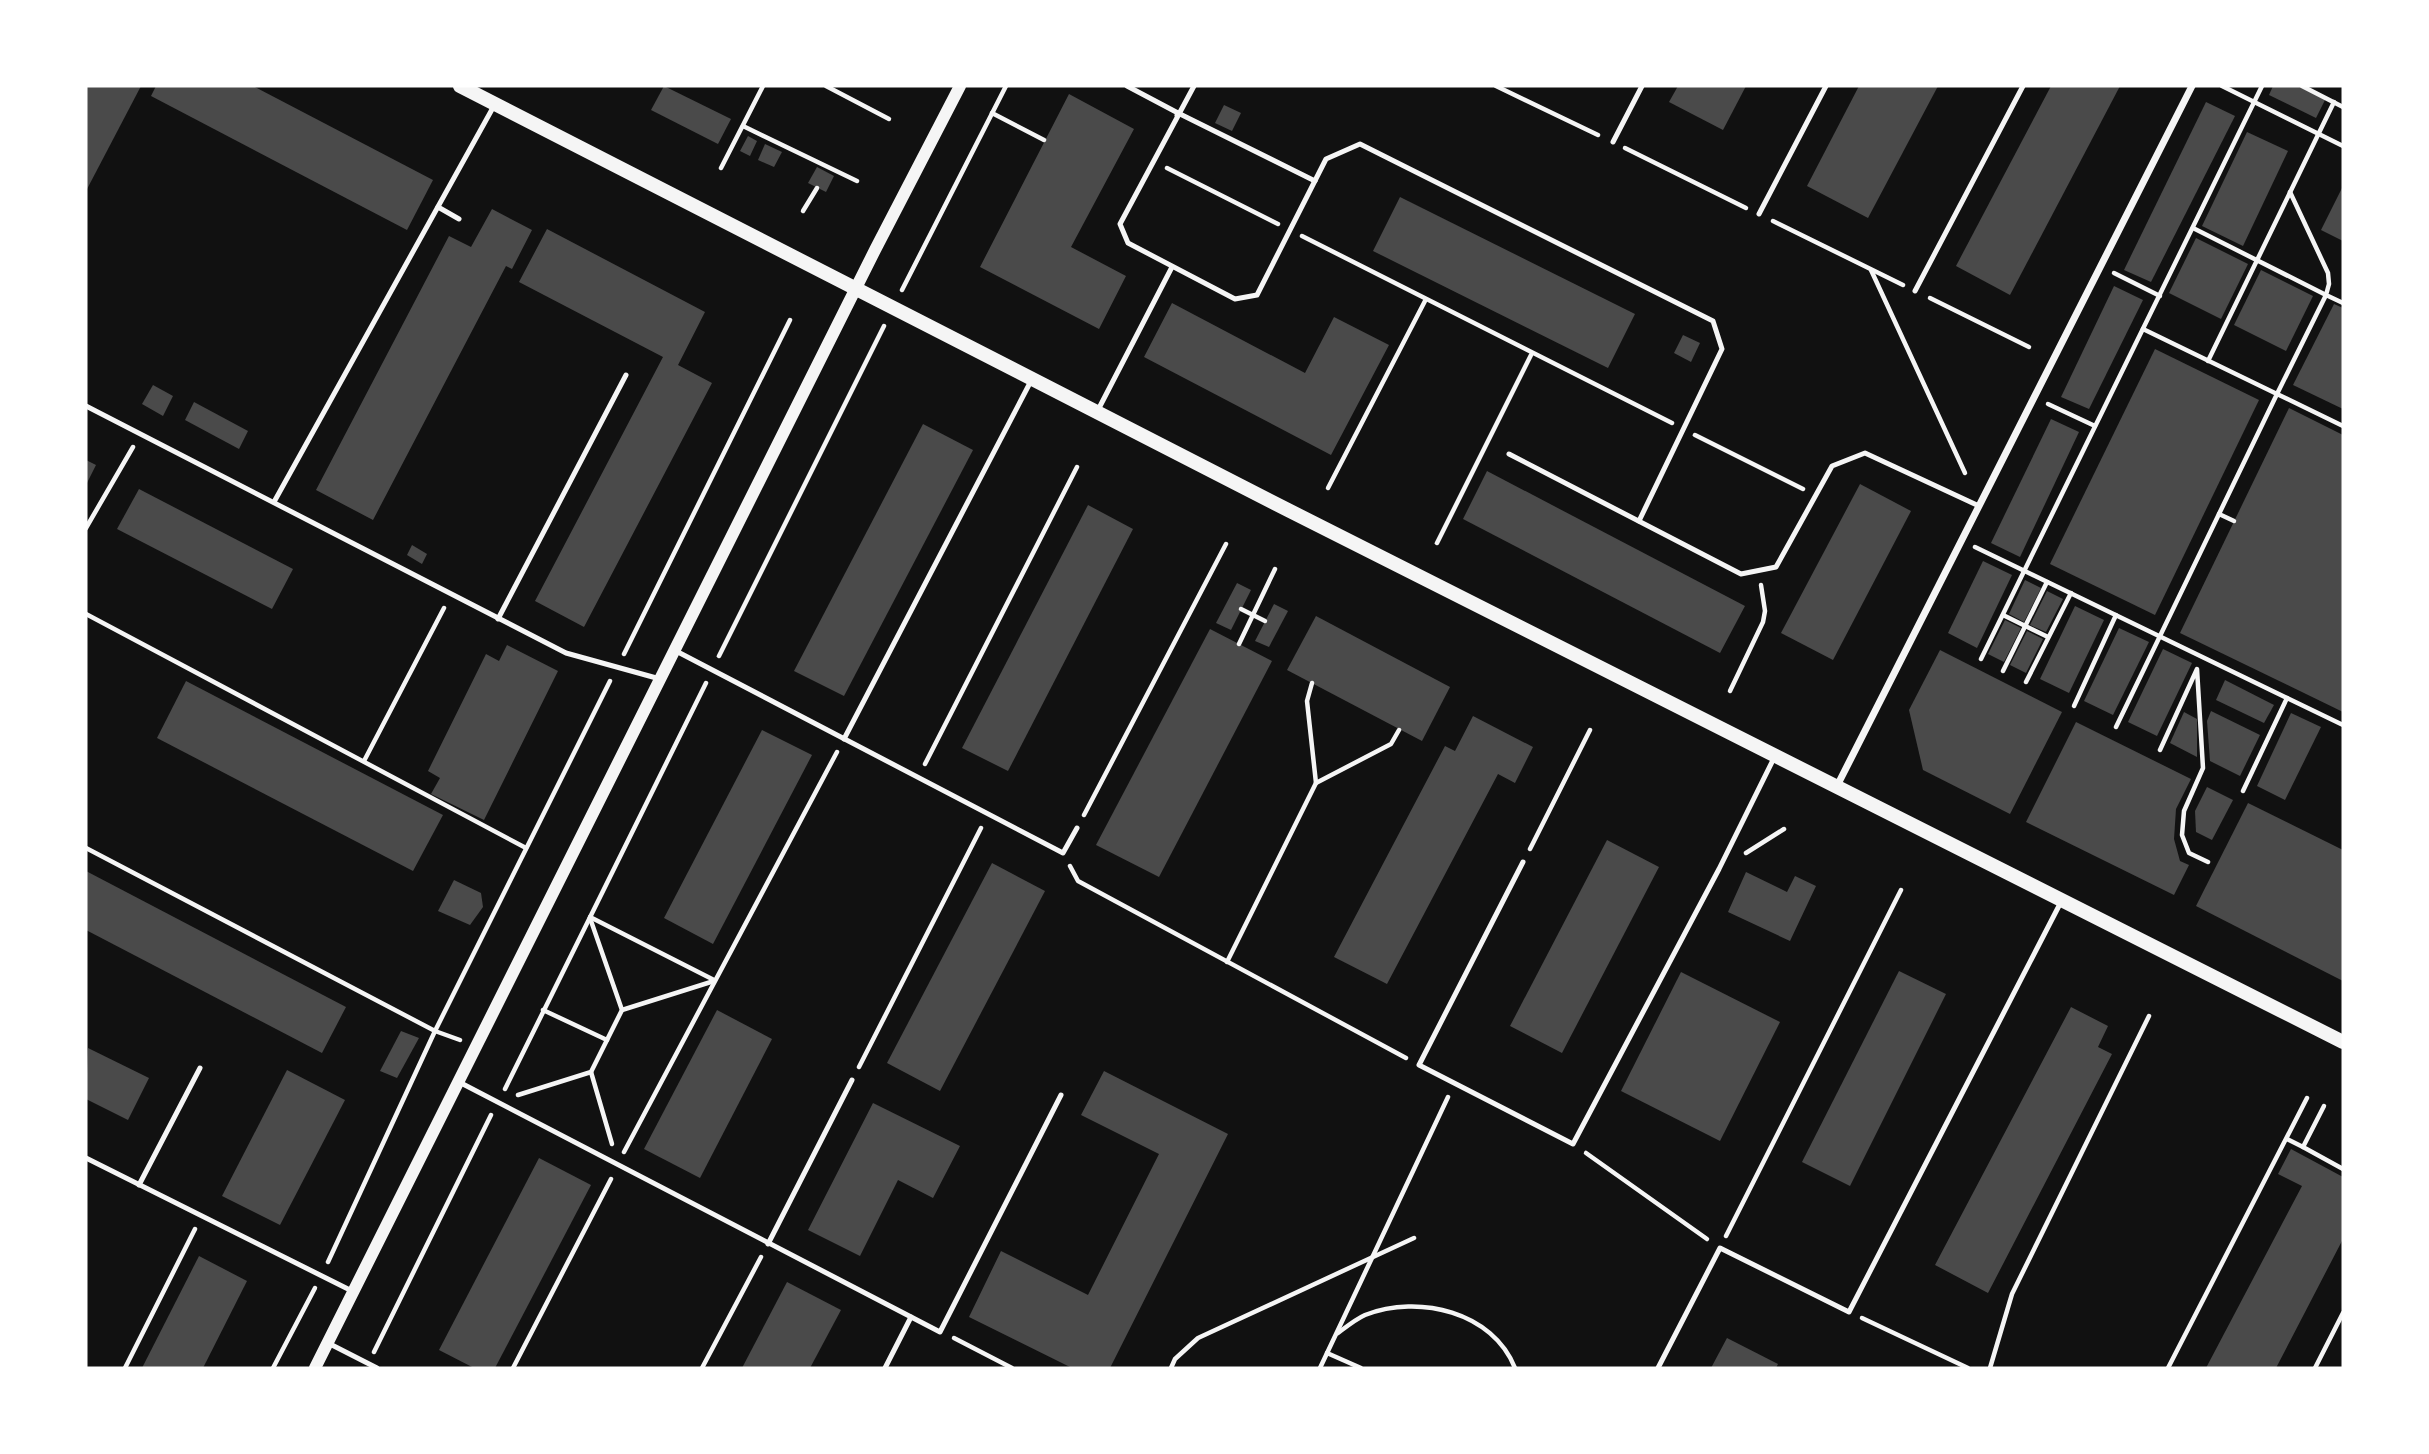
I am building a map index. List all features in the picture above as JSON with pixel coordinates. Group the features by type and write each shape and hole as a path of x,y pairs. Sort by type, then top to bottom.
{"main road":[{"path":"460,86 2343,1042"}],"street":[{"path":"315,1368 960,86"},
{"path":"1837,786 2192,86"}],"lane":[{"path":"1127,86 1315,181"},
{"path":"1194,86 1120,224 1128,243 1235,299 1257,295 1326,159 1360,144 1713,321 1722,349 1639,521"},
{"path":"1613,142 1642,86"},
{"path":"1759,214 1826,86"},
{"path":"1916,291 2023,86"},
{"path":"274,502 495,104"},
{"path":"438,207 459,219"},
{"path":"1098,411 1172,267"},
{"path":"498,619 626,375"},
{"path":"844,739 1032,378"},
{"path":"86,406 566,653 661,680"},
{"path":"1509,454 1741,574 1776,567 1832,466 1864,453 1979,506"},
{"path":"676,651 1063,853 1077,828"},
{"path":"1523,862 1419,1065 1573,1144 1719,869 1776,755"},
{"path":"1658,1368 1720,1248 1849,1312 2062,900"},
{"path":"139,1185 200,1069"},
{"path":"768,1244 852,1080"},
{"path":"459,1082 940,1332 1061,1095"},
{"path":"86,1158 354,1292"},
{"path":"885,1368 911,1317"},
{"path":"328,1343 377,1368"}],"path":[{"path":"721,168 763,86"},
{"path":"825,86 889,119"},
{"path":"368,1363 1006,86"},
{"path":"2222,86 2343,146"},
{"path":"1981,659 2262,86"},
{"path":"2302,86 2343,107"},
{"path":"2208,361 2334,102"},
{"path":"992,114 1044,140"},
{"path":"743,126 857,181"},
{"path":"1154,162 1289,230"},
{"path":"803,211 817,188"},
{"path":"2116,727 2326,295 2328,273 2290,192"},
{"path":"2193,228 2343,303"},
{"path":"1302,236 1816,495"},
{"path":"2099,266 2160,296"},
{"path":"1871,269 1965,473"},
{"path":"1328,488 1425,301"},
{"path":"274,1368 321,1276 435,1031 790,320"},
{"path":"2143,330 2343,426"},
{"path":"1437,543 1531,355"},
{"path":"2034,397 2095,426"},
{"path":"86,528 141,433"},
{"path":"918,777 1077,467"},
{"path":"2219,514 2234,521"},
{"path":"1962,540 2343,725"},
{"path":"1077,828 1226,544"},
{"path":"1239,644 1275,569"},
{"path":"1730,691 1763,622 1765,611 1759,570"},
{"path":"2003,671 2047,582"},
{"path":"2026,682 2071,593"},
{"path":"364,761 451,595"},
{"path":"1241,609 1265,621"},
{"path":"86,614 526,848"},
{"path":"2003,615 2048,638"},
{"path":"2074,706 2116,615"},
{"path":"2160,750 2202,657"},
{"path":"2197,669 2203,768 2184,811 2182,835 2189,853 2208,862"},
{"path":"1227,962 1316,783 1307,701 1312,683"},
{"path":"2242,791 2287,698"},
{"path":"1316,783 1391,744 1399,730"},
{"path":"1523,862 1590,730"},
{"path":"513,1368 844,739"},
{"path":"852,1080 988,814"},
{"path":"1719,869 1784,829"},
{"path":"86,848 435,1031 477,1046"},
{"path":"1063,853 1077,881 1419,1065"},
{"path":"1573,1144 1720,1248 1901,890"},
{"path":"590,917 715,981"},
{"path":"590,917 622,1010 591,1072 618,1165"},
{"path":"622,1010 715,981"},
{"path":"544,1010 607,1040"},
{"path":"1990,1368 2011,1294 2149,1016"},
{"path":"498,1102 591,1072"},
{"path":"1320,1368 1454,1084"},
{"path":"2168,1368 2307,1098"},
{"path":"2303,1147 2324,1106"},
{"path":"2287,1139 2343,1169"},
{"path":"125,1368 201,1216"},
{"path":"1171,1368 1175,1359 1198,1338 1414,1238"},
{"path":"702,1368 768,1244"},
{"path":"1336,1334 1364,1316 1387,1309 1410,1305 1432,1308 1457,1314 1499,1339 1515,1368"},
{"path":"1849,1312 1968,1368"},
{"path":"2315,1368 2343,1313"},
{"path":"940,1332 1012,1368"},
{"path":"1327,1353 1361,1368"}],"building":[{"path":"86,86 141,86 86,191"},
{"path":"156,86 253,86 433,180 407,230 151,96"},
{"path":"664,86 731,119 718,144 651,110"},
{"path":"1678,86 1746,86 1723,130 1669,102"},
{"path":"1859,86 1938,86 1868,218 1807,186"},
{"path":"2051,86 2120,86 2010,295 1956,266"},
{"path":"2273,86 2302,86 2326,98 2316,118 2269,95"},
{"path":"1069,94 1134,129 1071,247 1126,276 1099,329 980,267"},
{"path":"2206,102 2235,116 2151,282 2124,270"},
{"path":"1224,105 1241,113 1232,131 1215,123"},
{"path":"2247,132 2288,151 2243,246 2202,226"},
{"path":"748,136 757,141 750,156 740,151"},
{"path":"765,144 782,152 774,167 758,160"},
{"path":"817,167 834,176 826,192 808,183"},
{"path":"2343,186 2343,241 2321,230"},
{"path":"1400,197 1635,314 1608,368 1373,251"},
{"path":"492,209 532,230 512,269 506,266 373,520 316,490 449,236 471,247"},
{"path":"547,229 705,312 678,365 712,383 584,627 535,601 663,357 519,282"},
{"path":"2196,238 2248,264 2221,319 2169,293"},
{"path":"2261,270 2313,296 2286,351 2234,325"},
{"path":"2114,286 2143,300 2089,409 2061,397"},
{"path":"1172,303 1305,373 1334,317 1389,345 1331,455 1144,357"},
{"path":"2334,304 2343,308 2343,409 2293,385"},
{"path":"1683,335 1700,343 1691,362 1674,353"},
{"path":"2155,349 2259,400 2155,615 2050,564"},
{"path":"153,385 173,396 163,416 142,404"},
{"path":"194,402 248,431 239,449 185,420"},
{"path":"2289,408 2343,435 2343,712 2180,633"},
{"path":"2051,419 2079,432 2020,557 1991,543"},
{"path":"923,424 973,450 844,696 794,671"},
{"path":"86,460 96,465 86,485"},
{"path":"1487,471 1745,606 1720,653 1463,519"},
{"path":"1860,484 1911,511 1833,660 1781,633"},
{"path":"139,489 293,569 272,609 117,529"},
{"path":"1088,505 1133,529 1008,771 962,748"},
{"path":"412,545 427,554 422,564 407,555"},
{"path":"1983,561 2012,575 1977,648 1948,633"},
{"path":"2025,580 2041,588 2024,622 2009,614"},
{"path":"1237,583 1251,590 1231,630 1216,623"},
{"path":"2047,591 2063,599 2046,632 2030,625"},
{"path":"1274,604 1288,611 1269,647 1255,641"},
{"path":"2075,606 2104,620 2069,693 2040,679"},
{"path":"1316,616 1450,687 1422,741 1287,670"},
{"path":"2005,620 2021,628 2004,662 1988,654"},
{"path":"2119,628 2149,642 2113,715 2084,701"},
{"path":"1210,629 1272,661 1159,877 1096,845"},
{"path":"2027,631 2043,639 2026,673 2010,665"},
{"path":"507,645 558,671 484,820 431,794 440,778 428,771 486,654 499,661"},
{"path":"2163,649 2192,663 2157,736 2128,722"},
{"path":"1940,650 2062,712 2010,814 1923,770 1909,710"},
{"path":"2225,680 2274,705 2264,723 2216,700"},
{"path":"186,681 443,815 413,871 157,738"},
{"path":"2211,711 2260,735 2240,776 2210,761 2207,721"},
{"path":"2184,712 2197,719 2197,757 2170,743"},
{"path":"2291,713 2321,727 2285,800 2257,786"},
{"path":"1473,716 1533,747 1515,783 1498,774 1387,984 1334,957 1445,746 1455,751"},
{"path":"2076,722 2191,779 2176,809 2174,839 2180,861 2189,865 2174,895 2026,822"},
{"path":"762,730 812,755 713,944 664,918"},
{"path":"2207,787 2233,800 2212,840 2196,832 2195,811"},
{"path":"2248,803 2343,850 2343,981 2196,906"},
{"path":"1607,840 1659,867 1562,1053 1510,1026"},
{"path":"992,863 1045,891 940,1091 887,1063"},
{"path":"86,871 346,1007 322,1053 86,930"},
{"path":"1746,872 1787,892 1795,876 1816,886 1790,941 1728,912"},
{"path":"454,880 481,893 483,907 470,925 438,911"},
{"path":"1899,971 1946,994 1850,1186 1802,1162"},
{"path":"1681,972 1780,1022 1720,1141 1621,1091"},
{"path":"2071,1007 2108,1026 2098,1047 2112,1054 1988,1293 1935,1265"},
{"path":"717,1010 772,1039 700,1178 644,1149"},
{"path":"401,1031 419,1038 397,1078 380,1071"},
{"path":"88,1048 149,1078 128,1120 86,1099"},
{"path":"287,1070 345,1100 280,1225 222,1196"},
{"path":"1104,1071 1228,1134 1110,1368 1072,1368 969,1317 1001,1251 1088,1295 1159,1154 1081,1115"},
{"path":"873,1103 960,1146 933,1198 898,1180 860,1256 808,1230"},
{"path":"2291,1149 2343,1177 2343,1239 2276,1368 2206,1368 2302,1186 2278,1174"},
{"path":"539,1158 591,1185 495,1368 474,1368 439,1350"},
{"path":"199,1256 247,1281 203,1368 142,1368"},
{"path":"787,1282 841,1310 810,1368 742,1368"},
{"path":"1727,1338 1778,1364 1776,1368 1711,1368"}]}
